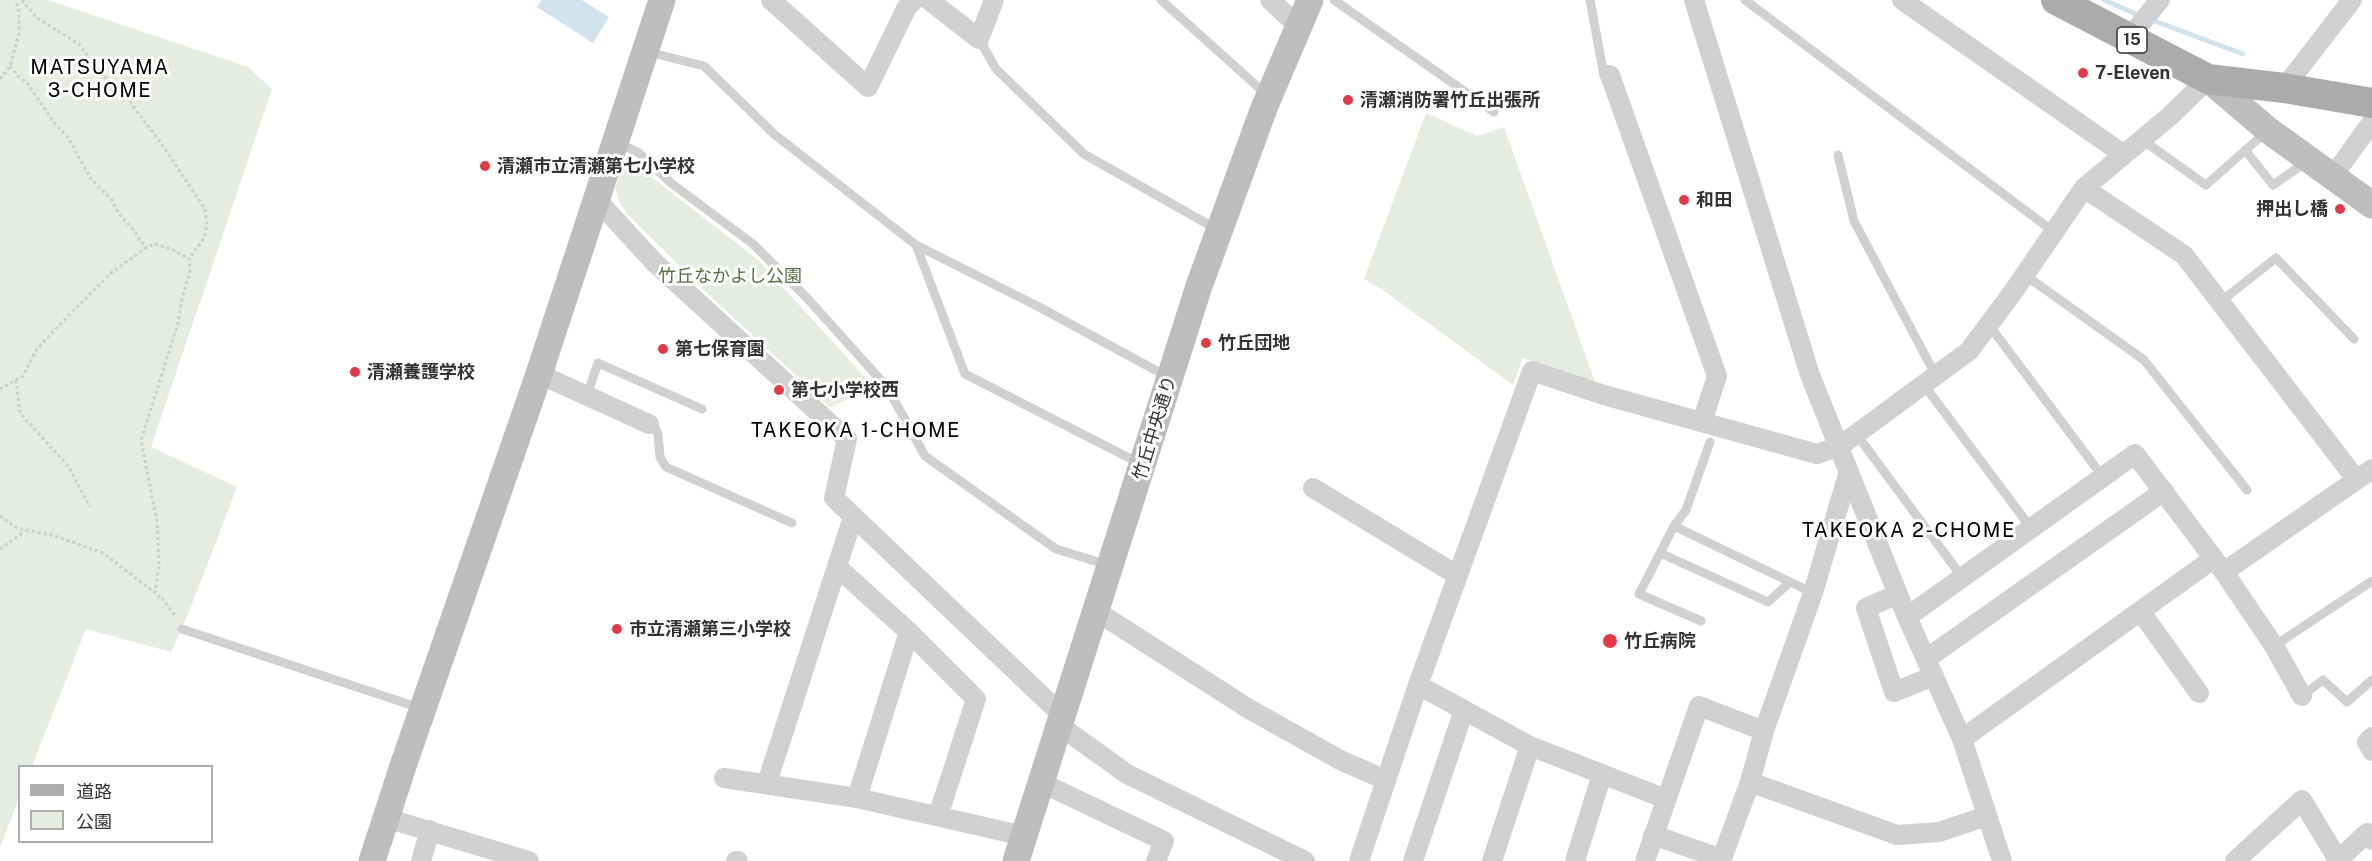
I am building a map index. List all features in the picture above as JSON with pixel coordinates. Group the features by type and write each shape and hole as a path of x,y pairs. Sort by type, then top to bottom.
{"main road":[{"name":"15","path":"2056,0 2145,19 2208,79 2284,88 2372,103"}],"street":[{"path":"372,861 538,374 662,0"},
{"path":"771,0 868,87 907,7 914,0"},
{"path":"929,0 979,39 994,0"},
{"path":"1270,0 1298,26"},
{"name":"竹丘中央通り","path":"1016,861 1199,286 1269,96 1310,0"},
{"path":"1694,0 1810,375 1907,617 1962,740 2002,861"},
{"path":"1902,0 2123,154"},
{"path":"2284,88 2352,0"},
{"path":"1607,76 1716,376 1702,422"},
{"path":"1359,861 1418,685 1532,371 1604,395 1817,453 1840,446 1969,351 2025,275 2084,188 2192,96 2208,79 2268,130 2372,205"},
{"path":"2332,177 2372,122"},
{"path":"1962,740 2140,612 2364,474 2220,302 2184,255 2084,188"},
{"path":"596,199 655,263 847,439 834,498 1062,721 1127,774 1305,861"},
{"path":"538,374 649,424"},
{"path":"1907,617 2135,454 2219,565 2274,646 2302,696"},
{"path":"1653,835 1722,860 1750,782 1764,731 1813,593 1849,471"},
{"path":"1312,488 1457,576"},
{"path":"1898,594 1866,608 1894,692 2164,491"},
{"path":"767,783 853,517"},
{"path":"837,567 909,632 976,699 938,816"},
{"path":"1096,611 1249,709 1342,761 1386,780"},
{"path":"2140,612 2199,693"},
{"path":"857,798 909,632"},
{"path":"1418,685 1530,746 1666,799"},
{"path":"1645,861 1699,706 1764,731"},
{"path":"1413,861 1464,710"},
{"path":"2372,737 2367,742 2372,751"},
{"path":"1492,861 1530,746"},
{"path":"1575,861 1602,774"},
{"path":"724,778 857,798 1024,836"},
{"path":"1750,782 1897,835 1939,832 1987,816"},
{"path":"1042,783 1164,841 1156,861"},
{"path":"2235,861 2302,800 2338,861 2367,833 2372,840"},
{"path":"386,818 528,861"},
{"path":"421,861 430,830"}],"lane":[{"path":"1161,0 1269,96"},
{"path":"1334,0 1494,112"},
{"path":"1590,0 1607,76"},
{"path":"1745,0 2054,232"},
{"path":"979,39 996,69 1084,154 1220,231"},
{"path":"646,51 704,66 774,134 916,245 1041,308 1171,378"},
{"path":"2141,139 2206,184 2268,130"},
{"path":"616,141 639,153 671,183 753,243 807,298 887,387 925,456 1056,549 1110,566"},
{"path":"2245,150 2273,185 2309,159"},
{"path":"1838,155 1854,221 1930,381 2031,528"},
{"path":"916,245 965,374 1143,465"},
{"path":"2220,302 2276,258 2354,339"},
{"path":"2025,275 2144,360 2247,490"},
{"path":"1989,325 2103,477"},
{"path":"586,394 598,363 702,409"},
{"path":"649,424 655,427 658,434 660,457 666,467 792,523"},
{"path":"1857,435 1962,577"},
{"path":"1701,621 1639,594 1674,526 1686,510 1710,442"},
{"path":"1674,526 1813,593"},
{"path":"1660,553 1768,602 1790,582"},
{"path":"2274,646 2372,581"},
{"path":"182,629 422,709"},
{"path":"2302,696 2323,680 2347,702 2372,680"}],"path":[{"path":"0,79 10,66 19,34 19,13 16,0"},
{"path":"22,0 37,18 79,44 100,73 126,94 206,209 207,224 204,238 189,260 190,272 182,298 178,323 141,440 157,522 159,563 155,593"},
{"path":"10,66 28,84 55,124 67,136 91,179 112,200 141,242 147,247"},
{"path":"0,389 23,376 38,349 68,316 111,273 147,247 156,244 172,249 189,260"},
{"path":"16,380 20,413 68,466 90,507"},
{"path":"0,516 25,531 52,535 103,553 155,593 178,619 182,629"},
{"path":"0,549 25,531"}],"green space":[{"path":"0,0 48,0 248,67 272,89 151,447 237,487 189,612 171,652 86,629 32,765 18,765 18,801 0,847"},
{"path":"1426,113 1477,136 1504,127 1595,382 1523,358 1513,385 1383,290 1364,279"},
{"name":"竹丘なかよし公園","path":"626,157 758,260 874,387 830,407 709,295 628,215 620,203 615,189"}],"water":[{"path":"542,0 582,0 609,17 593,43 537,7"}],"waterway":[{"path":"2104,0 2141,16"},
{"path":"2149,19 2243,54"}],"place":[{"name":"7-Eleven","path":"2083,73"},
{"name":"清瀬消防署竹丘出張所","path":"1348,100"},
{"name":"清瀬市立清瀬第七小学校","path":"485,166"},
{"name":"和田","path":"1684,200"},
{"name":"押出し橋","path":"2340,209"},
{"name":"竹丘団地","path":"1206,343"},
{"name":"第七保育園","path":"663,349"},
{"name":"清瀬養護学校","path":"355,372"},
{"name":"第七小学校西","path":"779,390"},
{"name":"市立清瀬第三小学校","path":"617,629"},
{"name":"竹丘病院","path":"1610,641"}],"district":[{"name":"MATSUYAMA 3-CHOME","path":"100,80"},
{"name":"TAKEOKA 1-CHOME","path":"856,431"},
{"name":"TAKEOKA 2-CHOME","path":"1909,531"}]}
